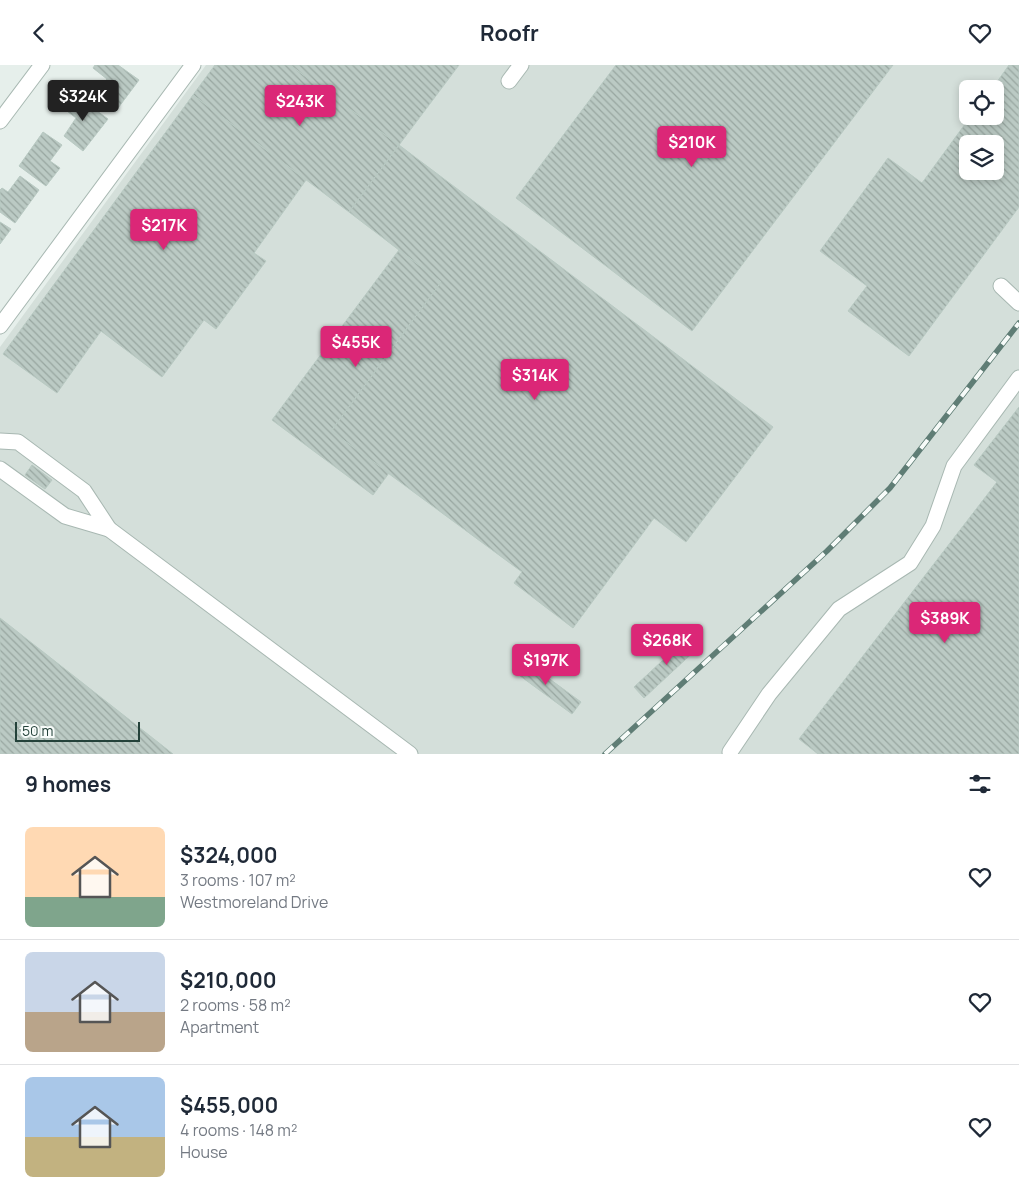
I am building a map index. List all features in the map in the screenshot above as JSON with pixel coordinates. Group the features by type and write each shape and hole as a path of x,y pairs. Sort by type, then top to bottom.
{"street":[{"path":"0,121 42,65"},
{"path":"0,326 193,65"},
{"path":"509,81 521,65"},
{"path":"1000,286 1019,303"},
{"path":"730,752 769,694 839,609 910,563 933,526 954,466 1019,378"},
{"path":"0,441 18,442 84,491 109,529 410,754"},
{"path":"0,469 65,516 109,529"}],"shaded area":[{"path":"206,65 1019,65 1019,754 0,754 0,347"}],"building":[{"path":"95,65 118,65 139,80 115,112 94,96 107,79 93,68"},
{"path":"215,65 290,65 399,145 349,212 193,95"},
{"path":"290,65 459,65 399,145"},
{"path":"616,65 893,65 692,331 516,198"},
{"path":"1009,65 1019,65 1019,207 909,356 848,311 867,286 820,251 888,158 922,183 964,125 1004,125 1004,80 998,80"},
{"path":"74,94 108,119 83,151 64,136 76,118 63,108"},
{"path":"193,95 306,180 254,253 266,261 216,329 204,320 162,377 101,331 57,393 3,354"},
{"path":"43,132 62,145 50,161 60,168 46,186 19,166"},
{"path":"399,145 773,427 686,542 654,518 573,628 514,583 522,572 331,431 441,282 349,212"},
{"path":"20,176 39,190 15,223 0,212 0,190 2,188 8,192"},
{"path":"0,222 11,229 0,244"},
{"path":"399,250 441,282 331,431 389,473 373,495 272,420"},
{"path":"1019,407 1019,754 818,754 799,739 997,482 974,465"},
{"path":"32,465 52,480 45,489 25,475"},
{"path":"0,618 173,754 0,754"},
{"path":"690,635 700,646 644,698 634,687"},
{"path":"521,658 581,702 572,714 512,670"}],"railway":[{"path":"605,754 827,551 890,488 1019,323"}]}
